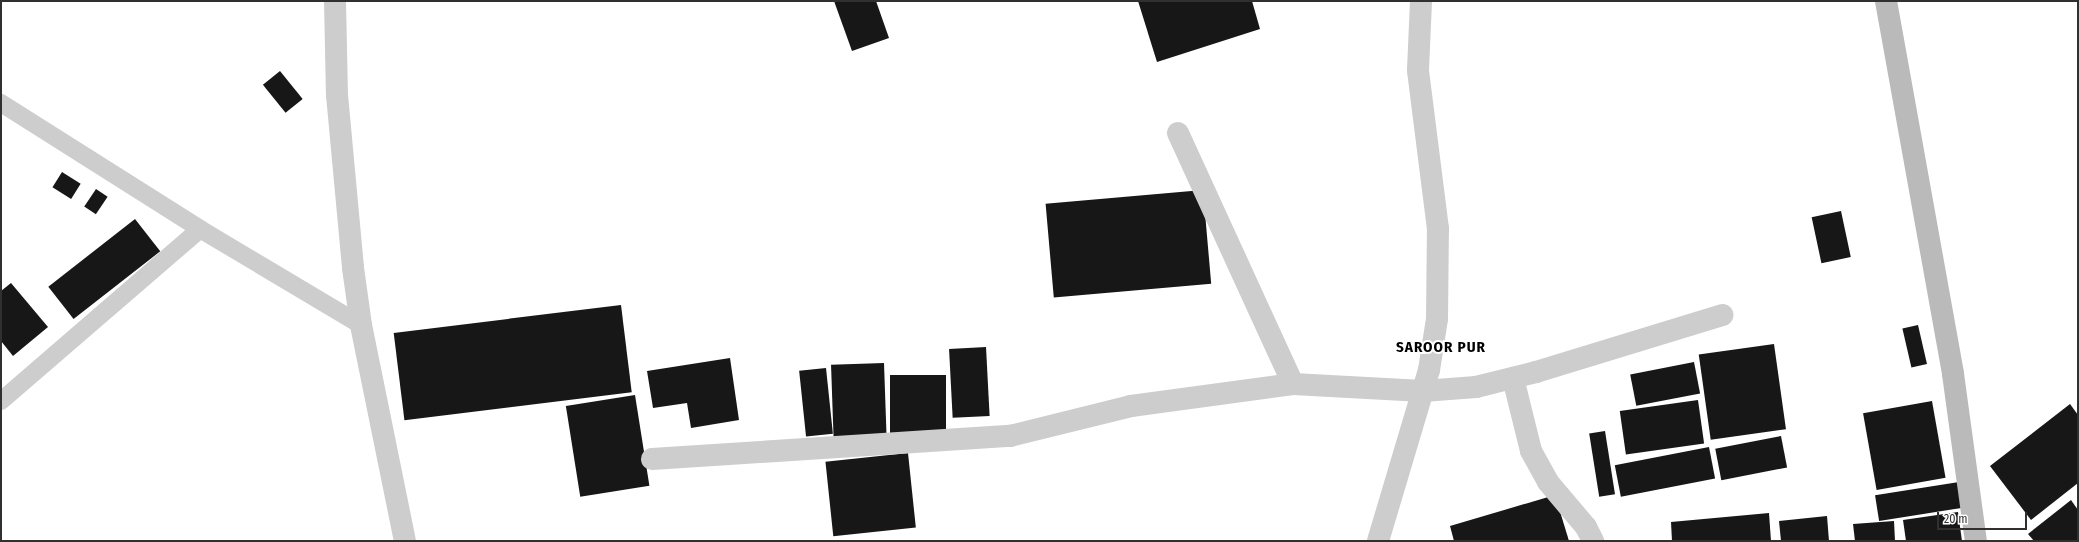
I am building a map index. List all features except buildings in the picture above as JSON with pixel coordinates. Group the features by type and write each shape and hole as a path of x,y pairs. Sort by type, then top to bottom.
{"street":[{"path":"336,1 337,95 361,325 405,541"},
{"path":"1378,541 1423,391 1434,348 1438,265 1433,176 1422,116 1418,70 1421,1"},
{"path":"1886,1 1953,374 1976,541"},
{"path":"1178,133 1293,384"},
{"path":"652,459 1010,436 1131,406 1293,384 1423,391 1476,387 1513,378 1722,315"},
{"path":"1513,378 1531,451 1548,482 1586,528 1593,541"}],"lane":[{"path":"1,103 200,229 361,325"},
{"path":"1,401 200,229"}],"district":[{"name":"SAROOR PUR","path":"1441,348"}]}
